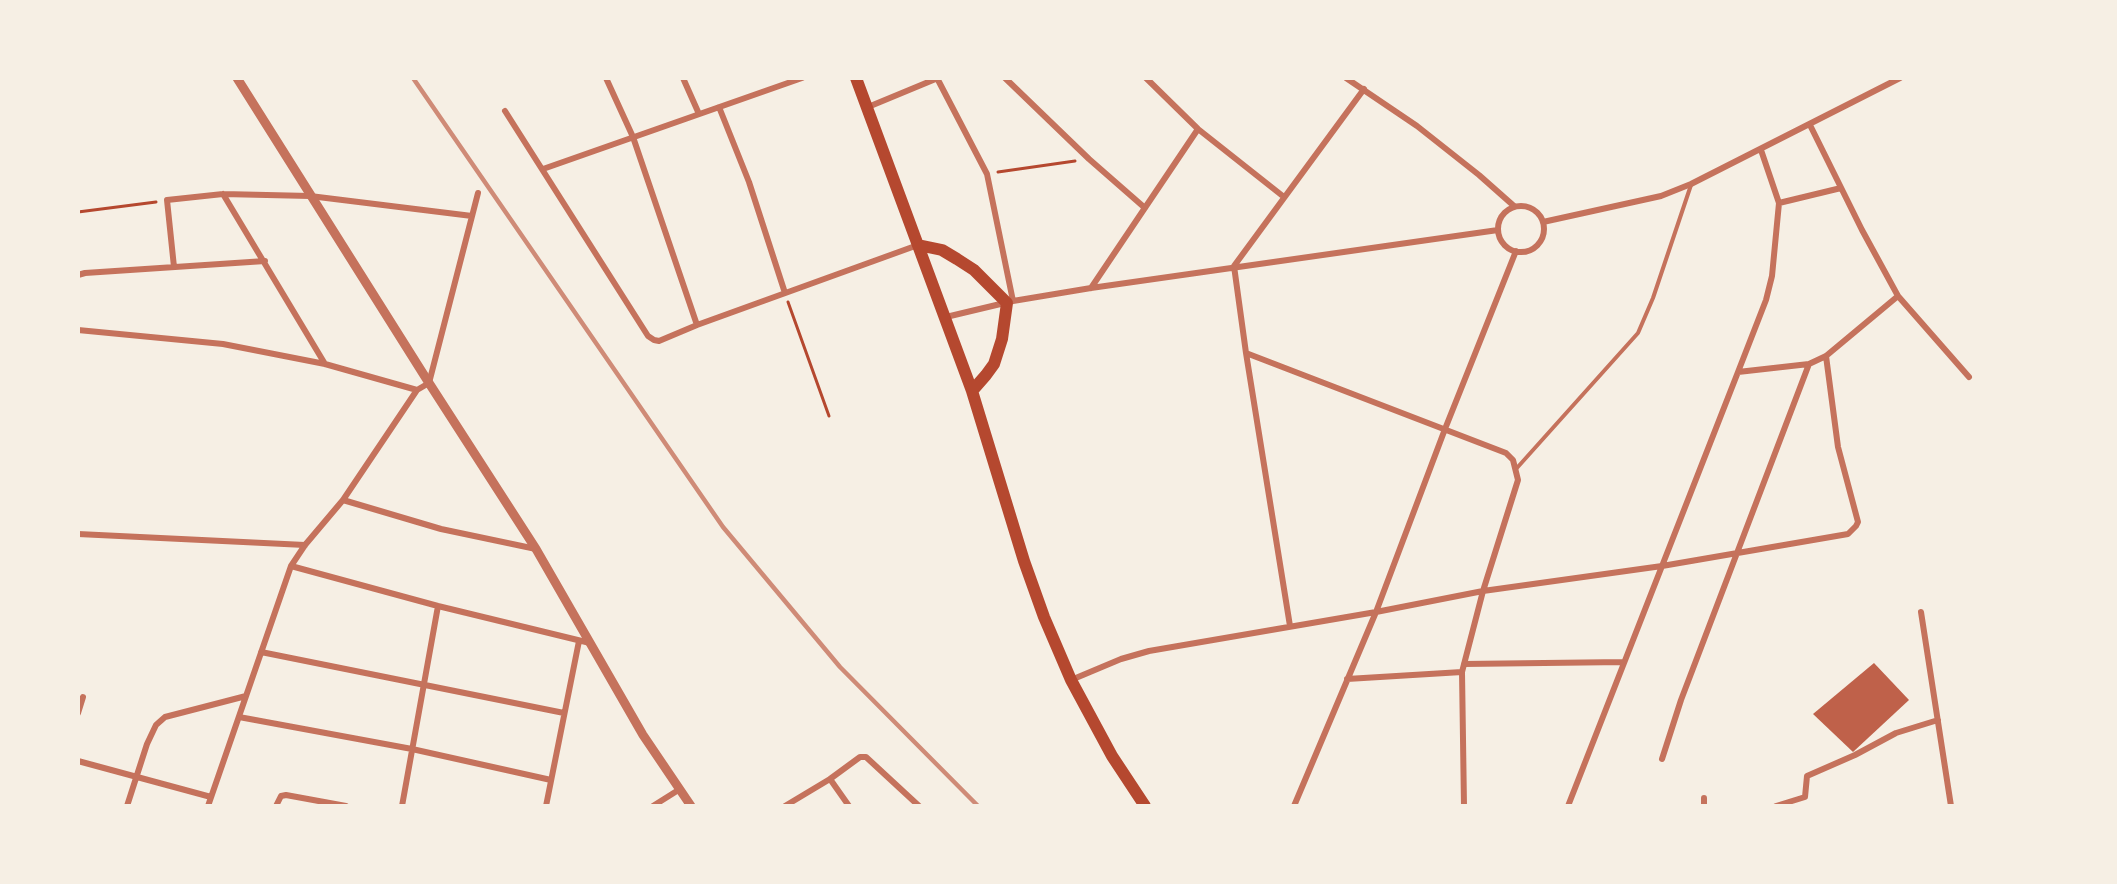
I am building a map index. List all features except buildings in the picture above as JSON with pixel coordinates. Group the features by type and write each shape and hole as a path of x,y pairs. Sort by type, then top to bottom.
{"main road":[{"path":"856,78 972,391 1024,561 1044,617 1071,680 1112,756 1145,806"},
{"path":"918,245 942,250 974,270 1010,302 994,364 972,391"}],"street":[{"path":"237,78 536,549 643,735 691,806"},
{"path":"606,78 633,137 698,325"},
{"path":"682,78 699,114"},
{"path":"543,169 802,78"},
{"path":"868,107 937,78 987,174 1010,302"},
{"path":"1005,78 1089,159 1145,208"},
{"path":"1146,78 1198,129 1284,197"},
{"path":"1346,78 1417,126 1462,161 1514,207"},
{"path":"1544,222 1661,196 1691,184 1900,78"},
{"path":"1290,626 1234,266 1364,89"},
{"path":"719,107 749,183 785,293"},
{"path":"505,111 648,336 659,341 918,245"},
{"path":"1810,124 1898,296 1969,377"},
{"path":"1090,288 1198,129"},
{"path":"1568,806 1766,300 1772,276 1779,203 1761,150"},
{"path":"1779,203 1841,188"},
{"path":"208,806 291,566 305,545 343,500 417,390 429,383 478,193"},
{"path":"223,194 326,364"},
{"path":"174,267 167,201 223,194 310,195 472,216"},
{"path":"1523,205 1532,208 1544,222 1542,238 1532,249 1516,251 1507,247 1498,230 1502,215 1514,207 1523,205"},
{"path":"946,317 1010,302 1090,288 1498,230"},
{"path":"1294,806 1376,612 1445,429 1516,251"},
{"path":"78,275 265,261"},
{"path":"1738,372 1809,364 1826,356 1898,296"},
{"path":"78,330 223,344 326,364 417,390"},
{"path":"1246,353 1506,453 1512,460 1518,480 1483,591 1462,672 1464,806"},
{"path":"1071,680 1136,654 1483,591 1662,566 1848,534 1856,526 1856,516 1838,447 1826,356"},
{"path":"1662,759 1681,700 1809,364"},
{"path":"343,500 441,529 536,549"},
{"path":"78,534 305,545"},
{"path":"291,566 438,606 590,643"},
{"path":"402,806 438,606"},
{"path":"1921,612 1951,806"},
{"path":"546,806 579,641"},
{"path":"261,652 564,713"},
{"path":"1464,664 1624,662"},
{"path":"1347,679 1462,672"},
{"path":"127,806 147,744 156,725 165,717 246,696"},
{"path":"78,713 83,697"},
{"path":"239,717 412,749 551,780"},
{"path":"1776,806 1805,797 1807,776 1855,755 1896,733 1938,720"},
{"path":"785,806 830,779 860,757 866,757 919,806"},
{"path":"78,760 211,797"},
{"path":"830,779 849,806"},
{"path":"653,806 680,789"},
{"path":"276,806 281,796 286,795 346,806"},
{"path":"1704,798 1704,806"}],"lane":[{"path":"1516,469 1638,333 1653,298 1691,184"}],"path":[{"path":"987,174 1089,159"},
{"path":"78,212 167,201"},
{"path":"785,293 829,416"}],"railway":[{"path":"413,78 723,527 840,667 978,806"}]}
